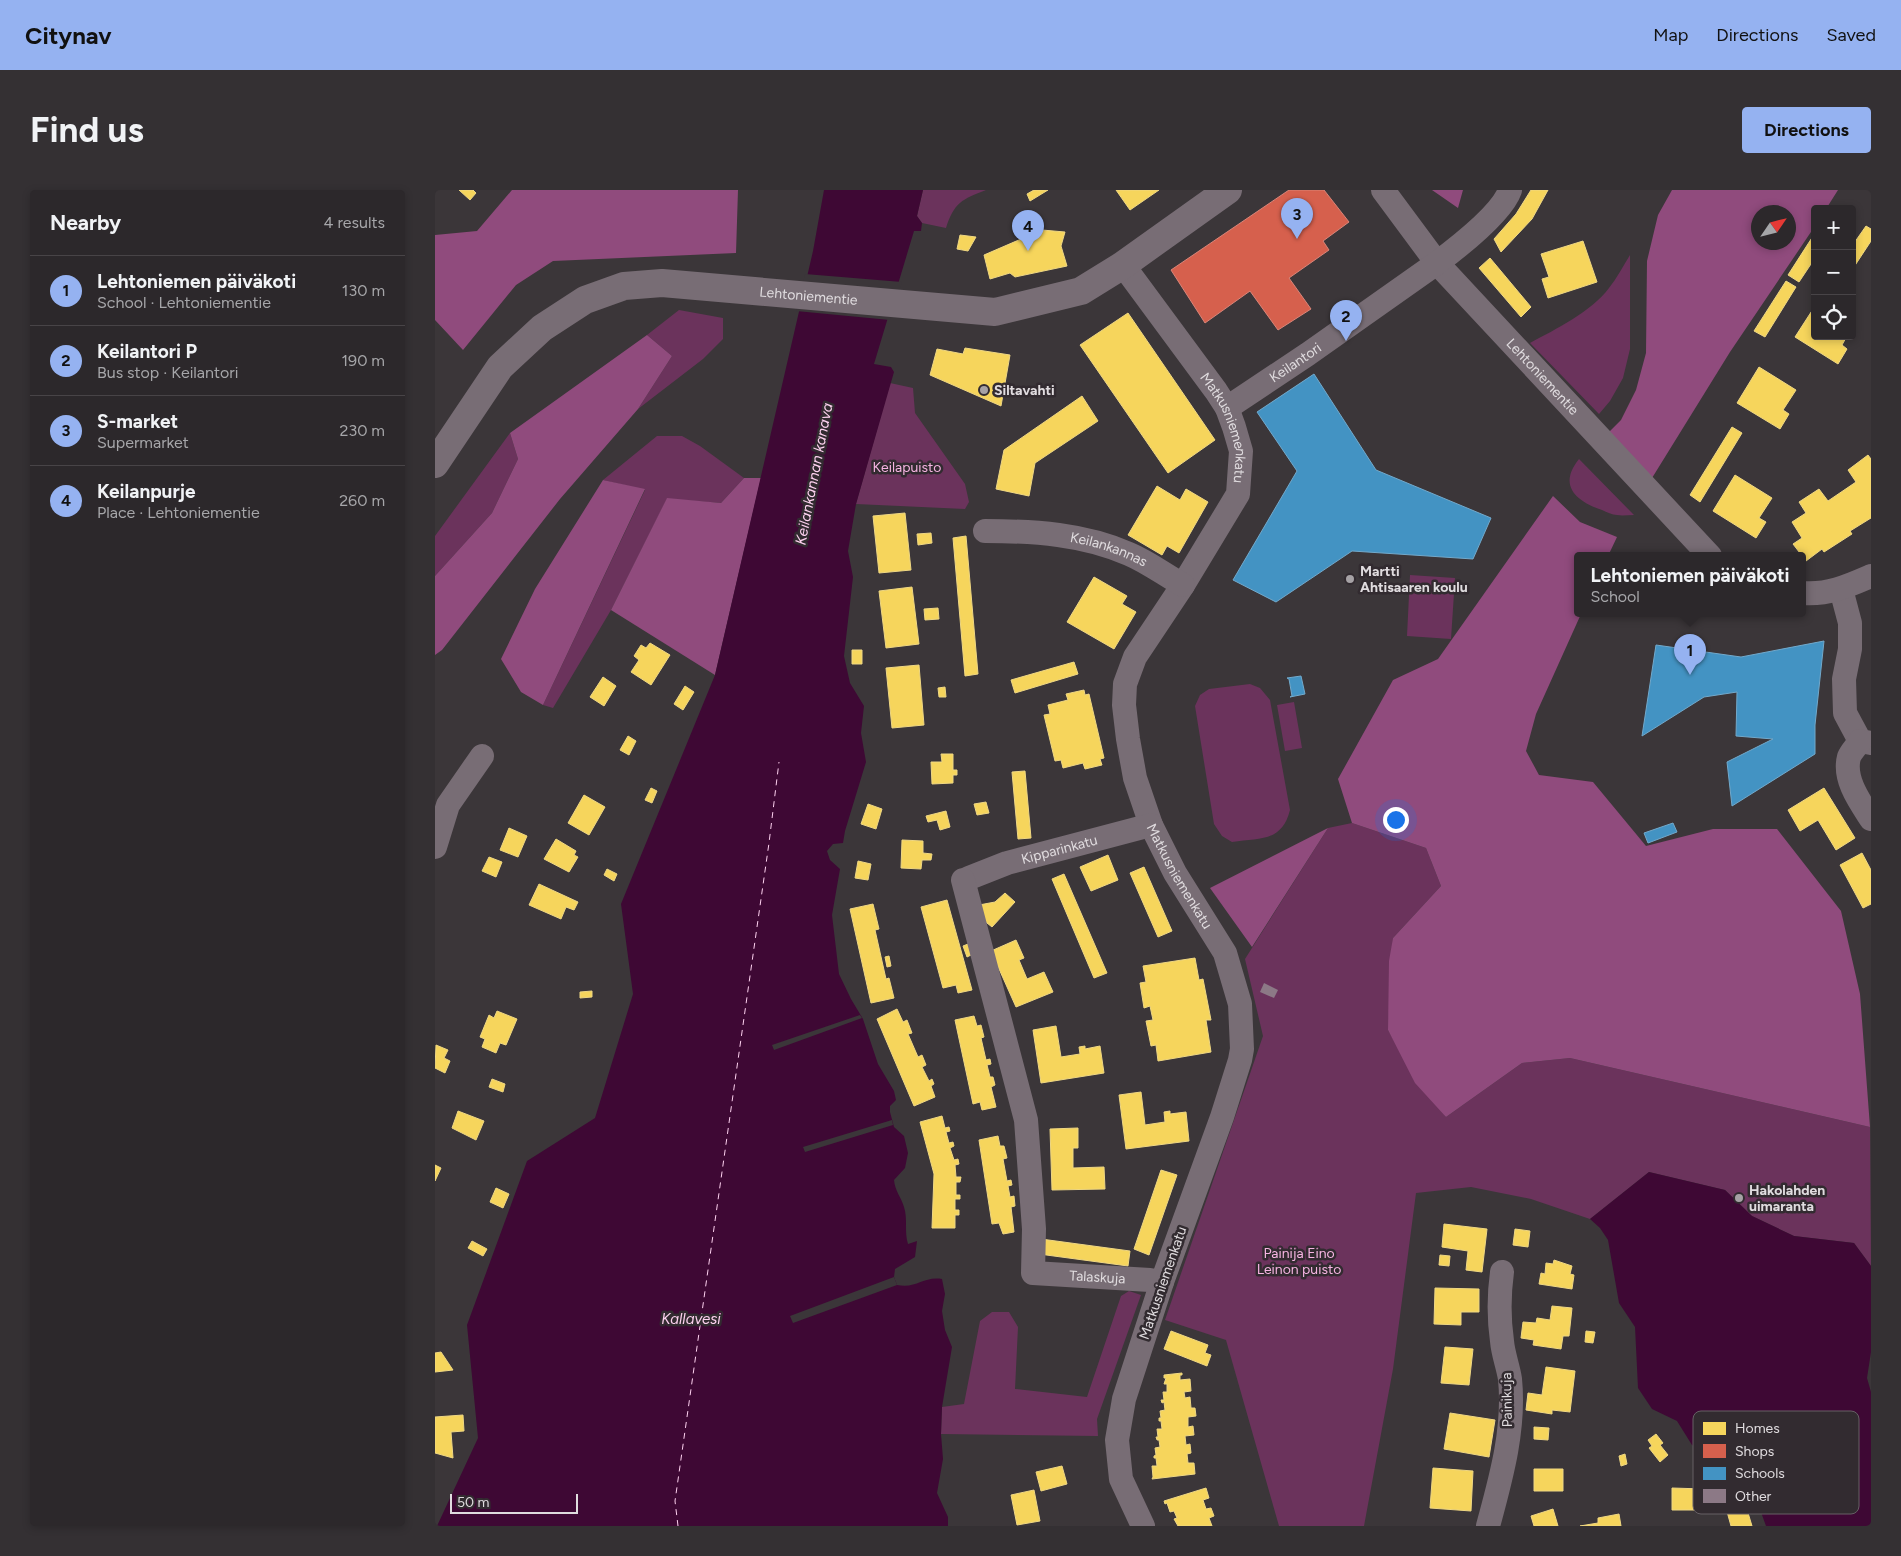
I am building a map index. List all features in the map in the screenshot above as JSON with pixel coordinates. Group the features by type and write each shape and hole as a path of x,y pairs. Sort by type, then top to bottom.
{"main road":[{"name":"Lehtoniementie","path":"435,464 500,367 542,328 585,300 624,286 662,283 995,312 1081,291 1123,265 1228,190"}],"street":[{"name":"Lehtoniementie","path":"1383,190 1437,263 1706,552"},
{"name":"Keilantori","path":"1227,408 1308,354 1458,247 1490,217 1510,190"},
{"name":"Matkusniemenkatu","path":"1123,265 1227,408 1235,427 1241,451 1238,494 1183,585 1135,657 1125,684 1124,705 1135,778 1151,825 1175,873 1225,953 1239,1004 1241,1049 1240,1060 1222,1117 1162,1282 1124,1399 1117,1440 1121,1479 1143,1526"},
{"name":"Keilankannas","path":"985,531 1028,531 1097,542 1131,555 1183,585"},
{"path":"1806,593 1817,594 1841,589 1871,576"},
{"path":"1841,589 1850,623 1850,649 1844,679 1845,713 1866,742 1849,757 1849,779 1871,819"},
{"path":"435,847 448,805 482,756"},
{"name":"Kipparinkatu","path":"1033,1273 1034,1229 1026,1120 966,879 1007,863 1131,832 1151,825"},
{"name":"Painikuja","path":"1488,1526 1504,1470 1511,1410 1510,1378 1502,1341 1500,1285 1502,1272"},
{"name":"Talaskuja","path":"1033,1273 1162,1282"}],"green space":[{"path":"923,190 986,190 960,203 952,213 946,228 922,223 917,216"},
{"path":"1630,255 1630,349 1623,378 1610,401 1599,414 1530,343 1593,305 1612,284"},
{"path":"679,310 723,318 723,339 703,359 638,409 672,356 647,335"},
{"name":"Keilapuisto","path":"890,383 913,388 915,413 965,484 969,502 965,509 856,504"},
{"path":"510,433 518,459 492,513 435,576 435,536"},
{"path":"657,436 682,436 700,446 744,478 721,503 667,499 611,610 553,708 543,705 645,490 603,480"},
{"path":"1579,459 1634,515 1611,514 1577,497 1572,491 1570,477"},
{"path":"1410,575 1455,578 1451,639 1407,636"},
{"path":"1250,684 1260,688 1270,700 1290,810 1286,820 1276,833 1261,839 1232,842 1222,836 1214,824 1195,706 1200,695 1209,689"},
{"path":"1294,702 1302,748 1285,751 1277,705"},
{"name":"Painija Eino Leinon puisto","path":"1352,823 1426,848 1441,886 1393,938 1388,1030 1400,1051 1446,1117 1522,1063 1570,1058 1870,1127 1871,1266 1854,1243 1794,1236 1752,1216 1725,1190 1649,1172 1590,1219 1531,1199 1471,1187 1416,1193 1393,1369 1364,1526 1279,1526 1226,1340 1165,1320 1263,1036 1245,959 1328,828"},
{"path":"1129,1291 1141,1295 1097,1419 1098,1436 941,1434 942,1407 964,1404 980,1321 992,1312 1009,1312 1018,1327 1015,1389 1087,1397 1121,1296"}],"shaded area":[{"path":"512,190 738,190 736,253 553,261 516,285 463,350 435,320 435,235 477,231"},
{"path":"1432,190 1463,190 1458,208"},
{"path":"1672,190 1838,190 1829,205 1811,205 1811,232 1730,352 1652,478 1609,432 1621,420 1636,390 1646,353 1647,261 1658,215"},
{"path":"647,335 672,356 638,409 560,499 442,650 435,655 435,576 492,513 518,459 510,433"},
{"path":"744,478 761,478 715,675 611,610 667,498 721,503"},
{"path":"603,480 645,489 543,705 521,692 501,659 535,589"},
{"path":"1553,496 1580,522 1617,537 1610,552 1574,552 1574,617 1580,617 1536,714 1526,751 1539,775 1593,782 1646,846 1713,829 1777,829 1841,911 1860,994 1870,1127 1570,1058 1522,1063 1446,1117 1415,1083 1388,1030 1389,961 1393,938 1441,886 1426,848 1352,823 1338,779 1393,680 1438,659"},
{"path":"1328,828 1252,947 1210,888"}],"water":[{"name":"Kallavesi","path":"824,190 923,190 917,216 922,223 921,231 914,231 874,364 891,367 894,372 856,504 848,551 853,577 844,656 850,683 864,706 861,733 866,762 843,843 833,844 827,851 830,860 840,869 832,915 839,974 863,1019 878,1064 894,1091 896,1100 890,1106 890,1112 894,1127 904,1136 908,1153 905,1168 894,1180 905,1212 908,1244 917,1241 915,1257 895,1269 894,1277 897,1285 904,1286 930,1279 942,1279 945,1294 942,1311 945,1330 952,1347 942,1407 941,1434 943,1459 937,1493 948,1517 948,1526 437,1526 478,1438 467,1325 527,1161 595,1118 633,994 621,904 715,675 813,251"},
{"path":"1649,1172 1725,1190 1752,1216 1794,1236 1854,1243 1871,1266 1871,1352 1867,1378 1871,1392 1871,1526 1766,1526 1762,1514 1859,1514 1859,1411 1693,1411 1693,1445 1677,1421 1652,1409 1638,1388 1635,1327 1619,1303 1608,1240 1600,1228 1590,1219"}],"pier":[{"path":"805,274 902,282 890,320 796,311"},
{"path":"860,1015 862,1018 774,1050 772,1045"},
{"path":"892,1120 893,1125 805,1152 803,1147"},
{"path":"894,1277 897,1285 793,1323 790,1316"}],"building: Homes":[{"path":"459,190 473,190 476,193 470,200"},
{"path":"1034,190 1048,190 1030,201 1027,194"},
{"path":"1116,190 1159,190 1130,210"},
{"path":"1531,190 1548,190 1532,219 1501,252 1494,239 1516,214"},
{"path":"1866,226 1871,229 1871,241 1856,264 1856,250 1856,240"},
{"path":"1042,230 1065,232 1061,246 1067,266 1015,277 1010,273 990,279 984,255"},
{"path":"960,235 976,237 968,251 957,249"},
{"path":"1811,239 1811,264 1799,282 1788,275"},
{"path":"1583,241 1597,282 1548,298 1542,279 1549,277 1541,254"},
{"path":"1490,258 1531,307 1521,317 1479,268"},
{"path":"1786,281 1796,287 1765,337 1754,331"},
{"path":"1811,312 1811,340 1845,340 1842,345 1847,349 1838,364 1795,337"},
{"path":"1128,313 1215,440 1168,473 1080,345"},
{"name":"Siltavahti","path":"965,348 1010,355 1001,406 930,375 937,349 963,354"},
{"path":"1759,367 1796,390 1783,410 1789,414 1780,429 1737,403"},
{"path":"1082,396 1098,421 1035,463 1029,496 996,489 1004,450"},
{"path":"1732,427 1742,433 1700,502 1690,495"},
{"path":"1868,455 1871,459 1871,518 1850,531 1852,534 1824,552 1822,549 1806,561 1806,552 1799,552 1793,544 1802,538 1792,522 1806,513 1799,502 1819,489 1828,501 1856,482 1848,470"},
{"path":"1735,475 1772,498 1759,518 1766,522 1756,538 1713,511"},
{"path":"1157,486 1180,500 1186,489 1208,502 1179,553 1167,546 1162,555 1128,535"},
{"path":"905,513 911,570 879,573 873,516"},
{"path":"931,533 932,543 918,545 917,534"},
{"path":"966,536 978,674 965,676 953,538"},
{"path":"1094,577 1127,596 1122,604 1136,612 1114,649 1067,622"},
{"path":"912,587 919,644 886,648 879,591"},
{"path":"938,608 939,619 925,620 924,609"},
{"path":"650,643 670,655 651,685 631,672 639,660 634,656 641,645 646,648"},
{"path":"852,650 862,650 862,664 852,664"},
{"path":"1074,662 1078,674 1015,693 1011,680"},
{"path":"919,665 924,725 892,728 886,668"},
{"path":"603,677 616,686 604,706 590,697"},
{"path":"685,686 694,692 683,710 674,704"},
{"path":"945,687 946,697 939,697 938,688"},
{"path":"1084,690 1085,695 1089,694 1104,758 1100,759 1102,765 1085,769 1083,763 1063,768 1061,760 1055,761 1044,715 1050,714 1048,705 1068,700 1066,694"},
{"path":"628,736 636,741 629,755 620,750"},
{"path":"941,754 953,754 953,770 957,770 957,775 953,775 953,783 932,784 931,762 942,762"},
{"path":"1025,771 1031,838 1018,839 1012,772"},
{"path":"651,788 657,791 652,803 645,800"},
{"path":"1824,788 1855,838 1836,850 1818,820 1800,831 1788,810"},
{"path":"584,795 605,807 589,835 568,823"},
{"path":"986,802 989,813 977,815 974,804"},
{"path":"868,804 882,809 876,829 861,824"},
{"path":"946,811 950,827 940,830 937,820 928,822 926,816"},
{"path":"509,828 527,836 518,857 500,850"},
{"path":"556,839 576,851 574,855 578,857 569,872 544,859"},
{"path":"902,840 923,841 923,853 932,854 931,860 922,860 921,869 901,868"},
{"path":"1862,853 1871,870 1871,904 1863,908 1840,865"},
{"path":"1108,855 1118,880 1091,891 1080,867"},
{"path":"489,857 502,862 496,877 482,871"},
{"path":"858,861 871,864 868,880 855,878"},
{"path":"1144,867 1172,931 1158,937 1130,873"},
{"path":"607,869 617,874 614,881 604,875"},
{"path":"1064,874 1107,973 1094,978 1052,879"},
{"path":"539,884 578,902 574,910 566,907 561,919 529,905"},
{"path":"1005,893 1015,902 992,927 982,919 979,905 995,902"},
{"path":"947,900 972,990 958,993 956,985 943,988 921,907"},
{"path":"873,904 879,929 875,930 886,979 889,978 894,998 871,1003 850,909"},
{"path":"1016,940 1024,958 1019,960 1027,979 1044,972 1053,992 1016,1007 991,951"},
{"path":"968,944 971,955 967,957 963,946"},
{"path":"889,956 891,966 887,967 885,957"},
{"path":"1195,958 1199,980 1203,979 1211,1020 1206,1020 1211,1052 1158,1061 1156,1045 1151,1046 1146,1021 1153,1020 1150,1006 1144,1008 1140,983 1146,982 1143,966"},
{"path":"592,991 592,997 580,998 580,992"},
{"path":"897,1009 903,1022 907,1020 912,1033 908,1034 918,1057 922,1055 926,1065 922,1067 929,1081 932,1079 934,1084 931,1086 935,1097 914,1106 877,1019"},
{"path":"497,1011 517,1019 506,1045 500,1043 496,1053 482,1047 485,1039 480,1037 489,1015 494,1018"},
{"path":"974,1016 977,1026 981,1025 984,1037 981,1038 986,1060 990,1059 991,1064 987,1065 990,1077 993,1077 995,1085 991,1087 996,1107 982,1110 980,1102 973,1104 955,1020"},
{"path":"1056,1026 1061,1057 1080,1054 1079,1047 1085,1046 1085,1049 1100,1046 1104,1073 1041,1083 1033,1030"},
{"path":"436,1045 448,1050 444,1058 450,1061 445,1073 435,1068"},
{"path":"492,1079 505,1084 503,1092 489,1087"},
{"path":"1141,1092 1145,1125 1165,1122 1164,1112 1170,1111 1170,1114 1186,1112 1189,1141 1126,1149 1119,1095"},
{"path":"458,1111 484,1121 476,1140 452,1128"},
{"path":"942,1116 945,1128 949,1127 950,1131 946,1132 949,1143 953,1142 954,1146 950,1148 954,1160 958,1159 959,1164 955,1165 956,1177 961,1177 960,1182 956,1182 956,1195 960,1195 960,1199 955,1199 955,1210 959,1210 959,1215 955,1215 955,1228 932,1228 934,1174 920,1122"},
{"path":"1078,1128 1078,1148 1073,1148 1073,1168 1104,1167 1105,1189 1052,1190 1050,1129"},
{"path":"998,1136 1000,1146 1004,1146 1007,1158 1003,1159 1007,1181 1011,1180 1012,1185 1008,1186 1010,1197 1014,1196 1015,1206 1011,1207 1014,1232 1003,1234 999,1223 992,1224 979,1140"},
{"path":"435,1165 441,1168 435,1181"},
{"path":"1161,1170 1177,1175 1149,1255 1134,1249"},
{"path":"496,1188 509,1194 503,1208 490,1202"},
{"path":"1444,1224 1487,1229 1482,1272 1466,1270 1468,1251 1442,1247"},
{"path":"1515,1229 1530,1231 1528,1247 1513,1245"},
{"path":"1041,1239 1130,1251 1128,1266 1039,1254"},
{"path":"472,1241 487,1249 483,1256 468,1248"},
{"path":"1440,1255 1450,1256 1449,1266 1439,1265"},
{"path":"1554,1260 1572,1266 1570,1274 1574,1275 1572,1289 1539,1284 1541,1273 1545,1274 1546,1263 1553,1264"},
{"path":"1435,1288 1479,1289 1479,1312 1461,1312 1461,1325 1434,1324"},
{"path":"1552,1306 1572,1308 1569,1336 1563,1336 1561,1349 1533,1345 1534,1340 1521,1338 1523,1322 1536,1323 1537,1318 1550,1320"},
{"path":"1171,1331 1208,1345 1205,1353 1211,1355 1207,1366 1164,1349"},
{"path":"1586,1331 1595,1332 1593,1343 1585,1342"},
{"path":"1445,1347 1473,1349 1469,1385 1441,1383"},
{"path":"441,1352 453,1370 435,1372 435,1353"},
{"path":"1546,1367 1575,1371 1570,1412 1552,1410 1552,1414 1526,1410 1528,1393 1542,1395"},
{"path":"1182,1373 1180,1380 1190,1379 1191,1391 1184,1392 1185,1398 1190,1397 1191,1408 1195,1408 1196,1416 1188,1417 1188,1427 1193,1426 1194,1435 1185,1436 1186,1445 1190,1444 1191,1453 1187,1454 1188,1463 1194,1463 1195,1474 1152,1479 1152,1466 1157,1466 1156,1458 1154,1458 1156,1455 1155,1448 1160,1447 1159,1440 1156,1437 1158,1437 1157,1429 1162,1429 1161,1421 1159,1421 1159,1418 1161,1418 1160,1411 1165,1410 1164,1402 1162,1403 1161,1400 1164,1400 1163,1392 1167,1392 1167,1384 1164,1384 1166,1378 1164,1378 1164,1375"},
{"path":"1450,1413 1495,1420 1489,1457 1444,1449"},
{"path":"463,1415 464,1431 451,1432 453,1458 435,1453 435,1417"},
{"path":"1534,1427 1549,1428 1548,1440 1534,1439"},
{"path":"1656,1434 1663,1443 1660,1445 1668,1455 1660,1462 1649,1448 1652,1446 1648,1440"},
{"path":"1625,1454 1627,1464 1621,1466 1619,1456"},
{"path":"1062,1466 1067,1484 1041,1491 1036,1472"},
{"path":"1433,1468 1473,1471 1471,1511 1430,1508"},
{"path":"1534,1469 1563,1469 1563,1491 1534,1491"},
{"path":"1206,1488 1209,1498 1203,1500 1206,1509 1211,1508 1214,1516 1209,1518 1212,1526 1178,1526 1174,1519 1177,1518 1174,1511 1170,1512 1167,1503 1165,1504 1164,1501"},
{"path":"1672,1488 1693,1489 1693,1510 1672,1510"},
{"path":"1034,1490 1040,1521 1017,1525 1011,1495"},
{"path":"1553,1509 1558,1526 1534,1526 1531,1516"},
{"path":"1619,1514 1621,1526 1580,1526 1598,1523 1598,1518"},
{"path":"1728,1514 1748,1514 1752,1526 1731,1526"}],"building: Shops":[{"path":"1289,190 1324,190 1349,222 1323,241 1329,250 1289,278 1311,309 1278,330 1250,291 1205,323 1171,270"}],"building: Schools":[{"path":"1314,374 1376,470 1491,518 1473,559 1352,551 1276,602 1233,580 1297,471 1257,412"},
{"path":"1824,641 1815,725 1815,754 1732,806 1727,762 1773,739 1736,736 1737,692 1704,697 1642,736 1656,645 1741,657"},
{"path":"1301,676 1305,694 1290,697 1292,696 1289,679 1287,678"},
{"path":"1673,823 1677,832 1648,843 1644,833"}],"building: Other":[{"path":"1264,983 1278,990 1274,998 1260,992"}],"ferry route":[{"path":"678,1526 675,1501 779,762"}],"place":[{"name":"S-market","path":"1297,239"},
{"name":"Keilanpurje","path":"1028,251"},
{"name":"Keilantori P","path":"1346,341"},
{"name":"Siltavahti","path":"984,390"},
{"name":"Martti Ahtisaaren koulu","path":"1350,579"},
{"name":"Lehtoniemen päiväkoti","path":"1690,675"},
{"name":"Hakolahden uimaranta","path":"1739,1198"}],"water label":[{"name":"Keilankannan kanava","path":"814,474"}]}
